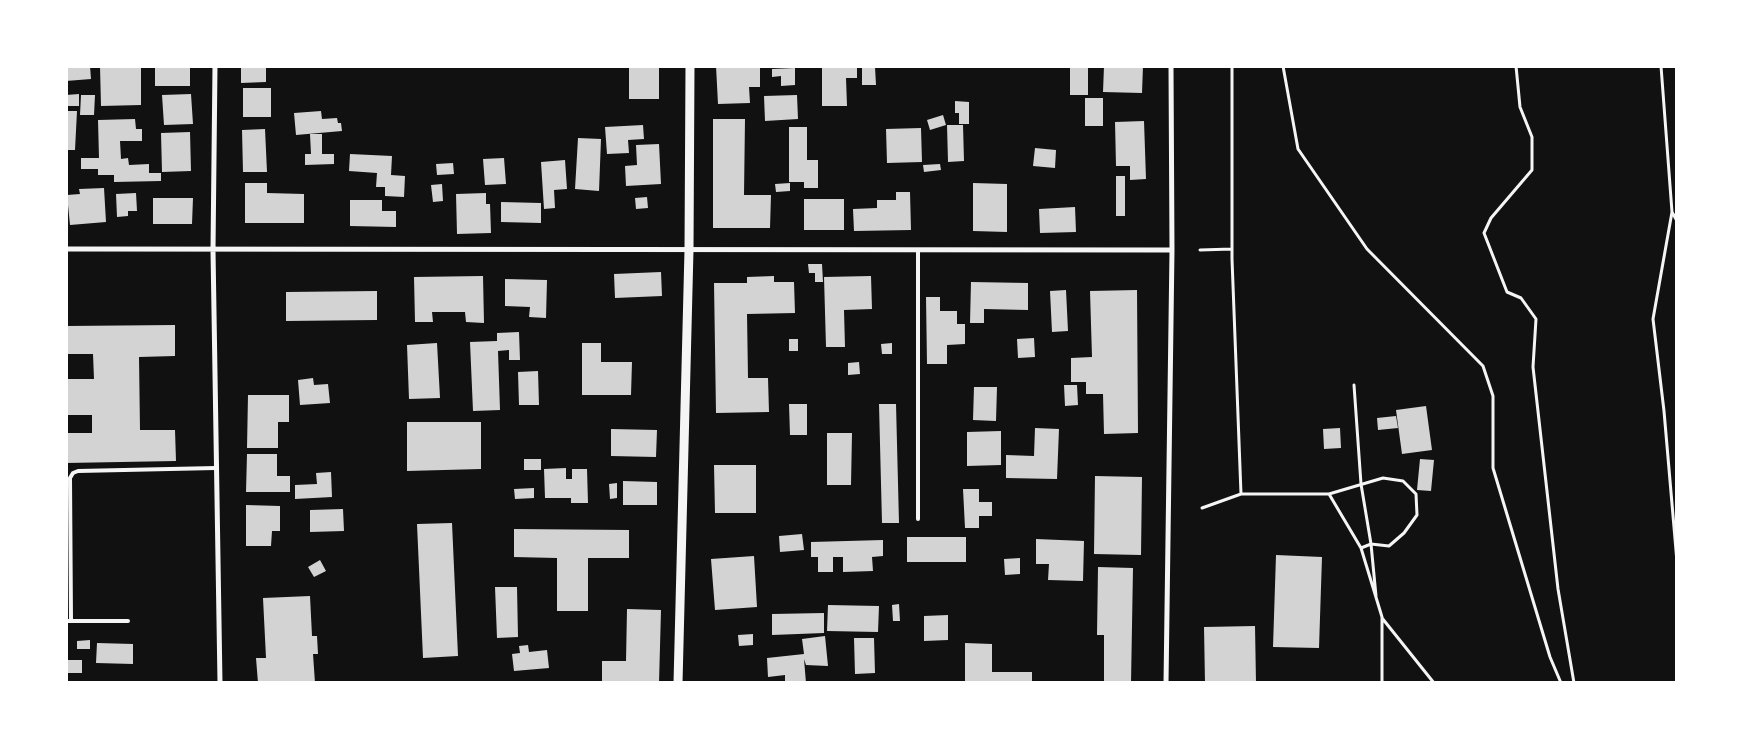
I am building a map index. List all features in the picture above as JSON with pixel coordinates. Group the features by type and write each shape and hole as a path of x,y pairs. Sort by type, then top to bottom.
{"street":[{"path":"215,66 213,250 220,683"},
{"path":"678,683 689,250 690,66"},
{"path":"1166,683 1172,250 1171,66"},
{"path":"66,249 1172,250"}],"lane":[{"path":"918,251 918,519"},
{"path":"128,621 69,621 70,478 73,473 78,471 216,468"}],"path":[{"path":"1232,66 1232,249 1241,494"},
{"path":"1282,66 1298,149 1367,249 1483,366 1493,396 1493,468 1550,657 1561,683"},
{"path":"1516,66 1520,107 1532,137 1532,170 1519,188 1491,218 1484,233 1506,292 1521,298 1536,319 1532,367 1558,589 1574,683"},
{"path":"1661,66 1672,212 1653,319 1664,411 1677,562"},
{"path":"1672,212 1677,221"},
{"path":"1200,250 1232,249"},
{"path":"1354,385 1361,484 1371,544 1377,604"},
{"path":"1202,508 1241,494 1329,494 1383,478 1403,481 1416,494 1417,515 1404,533 1389,546 1371,544 1360,548"},
{"path":"1329,494 1360,548 1382,617 1434,683"},
{"path":"1382,617 1382,683"}],"building":[{"path":"66,66 90,66 91,79 66,81"},
{"path":"100,66 141,66 141,105 101,106"},
{"path":"155,66 190,66 190,86 155,86"},
{"path":"241,66 266,66 266,82 241,83"},
{"path":"629,66 659,66 659,99 629,99"},
{"path":"716,66 760,66 760,87 749,87 750,103 718,104"},
{"path":"822,66 857,66 857,78 846,78 847,106 822,106"},
{"path":"1070,66 1088,66 1088,95 1070,95"},
{"path":"1104,66 1143,66 1142,93 1103,92"},
{"path":"862,67 875,67 876,85 862,85"},
{"path":"795,68 795,85 781,86 781,76 772,77 772,69"},
{"path":"243,88 271,88 271,117 243,117"},
{"path":"79,94 79,106 66,106 66,95"},
{"path":"191,94 193,124 164,125 162,95"},
{"path":"81,95 95,95 94,115 80,115"},
{"path":"797,95 798,119 765,121 764,96"},
{"path":"1085,98 1103,98 1103,126 1085,126"},
{"path":"955,101 969,102 969,124 959,124 959,113 955,113"},
{"path":"66,111 77,111 75,150 66,150"},
{"path":"321,111 322,119 337,118 338,123 341,123 342,131 296,135 294,113"},
{"path":"943,115 946,125 930,130 927,120"},
{"path":"135,119 136,129 142,129 142,141 120,141 121,159 128,158 129,165 149,164 149,173 161,173 161,181 114,182 114,175 98,175 98,169 81,169 81,158 99,158 98,120"},
{"path":"713,119 745,119 744,195 771,195 770,228 713,228"},
{"path":"1144,121 1146,179 1130,180 1130,166 1116,166 1115,122"},
{"path":"643,125 644,139 628,140 629,153 607,154 605,127"},
{"path":"947,125 963,125 964,161 948,162"},
{"path":"789,127 807,127 807,160 818,160 818,188 804,188 804,182 789,182"},
{"path":"921,128 922,162 887,163 886,129"},
{"path":"265,129 267,172 243,172 242,130"},
{"path":"190,132 191,171 162,172 161,133"},
{"path":"310,134 322,134 322,154 334,154 334,164 305,165 305,154 311,154"},
{"path":"578,138 601,139 599,191 575,189"},
{"path":"659,144 661,184 626,186 625,166 637,165 636,145"},
{"path":"1035,148 1056,150 1055,168 1033,166"},
{"path":"350,154 392,156 391,175 405,176 404,197 385,196 385,187 376,187 377,173 349,171"},
{"path":"504,158 506,184 485,185 483,159"},
{"path":"565,160 567,189 554,190 555,208 544,209 541,162"},
{"path":"453,163 454,174 437,175 436,164"},
{"path":"940,164 941,170 924,172 923,165"},
{"path":"1116,176 1125,176 1125,216 1116,216"},
{"path":"245,183 267,183 267,193 304,194 304,223 245,223"},
{"path":"790,183 790,191 776,192 775,184"},
{"path":"973,183 1007,184 1007,232 973,231"},
{"path":"442,184 443,201 433,202 431,185"},
{"path":"104,188 106,222 70,225 67,195 80,194 79,189"},
{"path":"896,192 910,192 911,230 854,231 853,209 877,208 877,200 896,200"},
{"path":"136,193 137,211 128,211 128,216 117,217 116,194"},
{"path":"486,193 486,204 490,204 491,233 457,234 456,194"},
{"path":"647,197 648,208 636,209 635,198"},
{"path":"153,198 193,198 192,224 153,224"},
{"path":"804,199 844,199 844,230 804,230"},
{"path":"350,200 382,200 382,211 396,211 396,227 350,226"},
{"path":"501,202 541,203 541,223 501,222"},
{"path":"1075,207 1076,232 1040,233 1039,209"},
{"path":"808,264 822,264 823,282 815,282 815,273 809,273"},
{"path":"661,272 662,296 615,298 614,274"},
{"path":"483,276 484,323 466,322 465,312 432,312 433,322 415,322 414,277"},
{"path":"774,276 774,282 794,282 795,313 747,314 748,378 768,378 769,412 716,413 714,283 747,283 747,277"},
{"path":"871,276 872,309 844,310 845,347 826,347 824,277"},
{"path":"505,279 547,280 546,318 529,317 530,307 505,306"},
{"path":"971,282 1028,283 1028,310 984,309 984,323 970,323"},
{"path":"1066,290 1068,331 1052,332 1050,291"},
{"path":"1137,290 1138,433 1104,434 1103,394 1086,394 1086,382 1071,382 1071,358 1092,357 1090,291"},
{"path":"377,291 377,320 286,321 286,292"},
{"path":"926,297 940,297 940,311 957,311 957,324 965,324 965,344 947,345 947,364 927,364"},
{"path":"175,325 175,356 139,357 140,430 175,430 176,461 66,463 66,433 92,433 92,415 66,415 66,379 94,379 93,354 66,354 66,326"},
{"path":"519,332 520,360 509,360 509,350 498,351 500,410 473,411 470,342 497,341 497,333"},
{"path":"1034,338 1035,357 1018,358 1017,339"},
{"path":"789,339 798,339 798,351 789,351"},
{"path":"437,343 440,398 409,399 407,345"},
{"path":"582,343 601,343 601,362 632,362 631,395 582,395"},
{"path":"892,343 892,354 882,354 881,344"},
{"path":"859,362 860,374 848,375 848,363"},
{"path":"538,371 539,405 519,405 518,372"},
{"path":"313,378 314,385 328,384 330,403 300,405 298,380"},
{"path":"1064,385 1077,385 1078,405 1065,406"},
{"path":"974,387 997,387 996,421 973,420"},
{"path":"248,395 289,395 289,422 278,422 278,448 247,448"},
{"path":"789,404 807,404 807,435 790,435"},
{"path":"879,404 896,404 899,523 882,523"},
{"path":"1426,406 1432,450 1402,454 1396,410"},
{"path":"1396,416 1398,428 1378,430 1377,418"},
{"path":"407,422 481,422 481,469 407,471"},
{"path":"1035,428 1059,429 1057,479 1006,478 1006,455 1034,456"},
{"path":"1340,428 1341,448 1324,449 1323,429"},
{"path":"611,429 657,430 656,457 611,456"},
{"path":"1001,431 1001,465 967,466 967,432"},
{"path":"827,433 852,433 851,485 827,485"},
{"path":"247,454 277,454 277,476 290,476 290,492 246,492"},
{"path":"524,459 541,459 541,470 524,470"},
{"path":"1420,459 1434,460 1431,491 1417,490"},
{"path":"714,465 756,465 756,513 715,513"},
{"path":"566,468 566,479 572,479 572,469 587,469 588,503 571,503 571,498 545,498 544,469"},
{"path":"331,472 332,497 295,499 295,485 317,484 316,473"},
{"path":"1095,476 1142,477 1141,555 1094,554"},
{"path":"623,481 657,482 657,505 623,505"},
{"path":"617,483 617,498 610,499 609,484"},
{"path":"534,488 534,498 515,499 514,489"},
{"path":"963,489 979,489 979,502 992,502 992,516 979,516 979,528 965,528"},
{"path":"246,505 280,506 280,531 272,531 271,546 246,546"},
{"path":"343,509 344,531 310,532 310,510"},
{"path":"452,523 458,656 423,658 417,524"},
{"path":"514,529 629,530 629,558 588,558 588,611 557,611 557,558 514,557"},
{"path":"802,534 804,550 780,552 779,536"},
{"path":"907,537 966,537 966,562 907,562"},
{"path":"1036,539 1084,541 1083,581 1048,580 1049,564 1036,564"},
{"path":"883,540 883,556 872,557 873,571 843,572 843,557 833,557 833,572 818,572 818,557 811,557 811,542"},
{"path":"1276,555 1322,557 1319,648 1273,647"},
{"path":"754,556 757,607 715,610 711,559"},
{"path":"1020,558 1020,574 1005,575 1004,559"},
{"path":"320,560 326,571 314,577 308,567"},
{"path":"1098,567 1133,568 1131,683 1104,683 1104,635 1097,635"},
{"path":"495,587 517,587 518,637 497,638"},
{"path":"310,596 312,636 317,636 318,654 313,654 315,683 258,683 256,658 266,658 263,598"},
{"path":"899,604 900,621 893,621 892,605"},
{"path":"828,605 879,606 878,632 827,631"},
{"path":"627,609 661,610 659,683 602,683 602,661 626,661"},
{"path":"824,613 824,633 772,635 772,614"},
{"path":"948,615 948,640 924,641 924,616"},
{"path":"1255,626 1256,683 1205,683 1204,627"},
{"path":"753,634 753,645 739,646 738,635"},
{"path":"825,636 828,666 806,665 804,659 806,683 785,683 785,675 768,677 767,658 804,654 802,639"},
{"path":"854,638 874,638 875,673 855,674"},
{"path":"90,640 90,649 77,649 77,641"},
{"path":"97,643 133,644 133,664 96,663"},
{"path":"965,643 992,644 992,672 1032,672 1032,683 965,683"},
{"path":"528,645 529,652 547,650 549,668 514,671 512,654 520,653 519,646"},
{"path":"66,660 82,660 82,673 66,673"}]}
